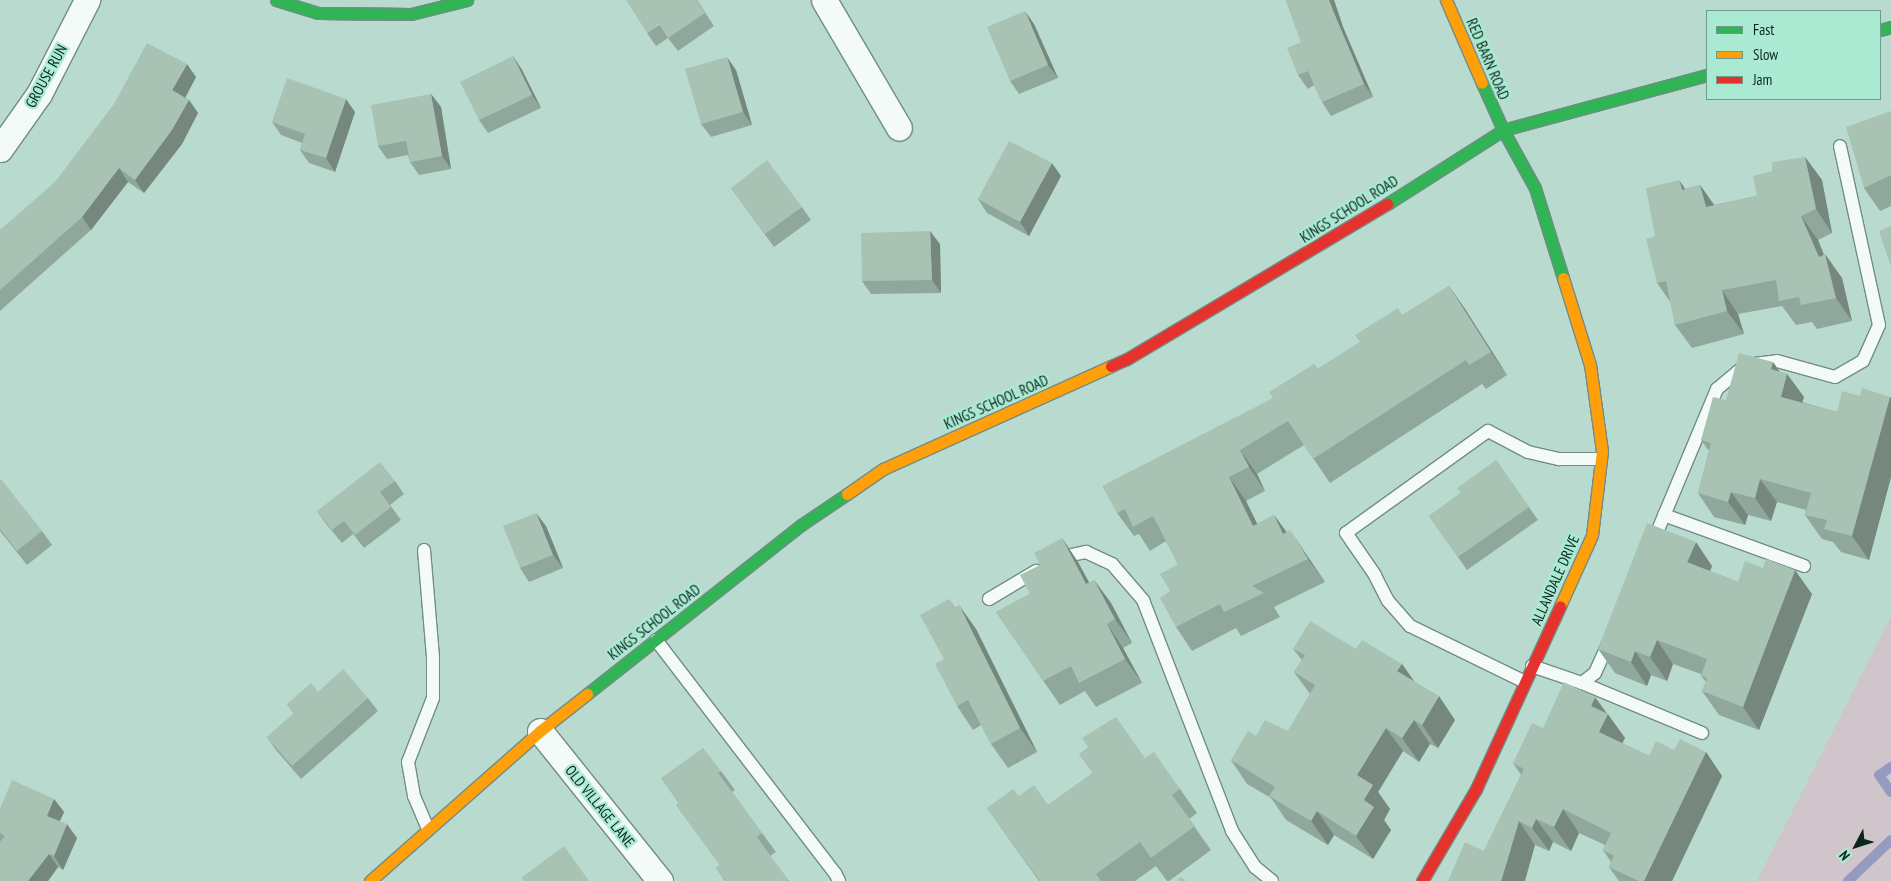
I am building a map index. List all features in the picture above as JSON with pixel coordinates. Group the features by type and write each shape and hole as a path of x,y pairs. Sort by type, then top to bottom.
{"street":[{"name":"GROUSE RUN","path":"0,149 39,94 87,0"},
{"path":"276,0 318,13 402,14 411,14 467,0"},
{"path":"824,0 899,128"},
{"name":"RED BARN ROAD","path":"1446,0 1503,130"},
{"name":"KINGS SCHOOL ROAD","path":"370,881 540,731 801,525 883,469 1127,359 1368,216 1503,130 1706,75"},
{"name":"ALLANDALE DRIVE","path":"1422,881 1476,789 1592,535 1602,451 1590,365 1535,188 1503,130"},
{"name":"OLD VILLAGE LANE","path":"540,731 660,881"}],"lane":[{"path":"1649,550 1717,389 1746,365 1777,361 1835,377 1863,361 1879,325 1840,146"},
{"path":"1525,682 1410,626 1388,601 1375,575 1346,532 1488,431 1528,452 1559,459 1600,458"},
{"path":"1664,515 1804,566"},
{"path":"424,550 434,658 433,698 408,762 414,796 428,830"},
{"path":"989,599 1060,557 1086,552 1112,564 1143,600 1232,831 1255,867 1272,881"},
{"path":"1582,683 1596,673 1615,629"},
{"path":"656,640 835,873 839,881"},
{"path":"1532,666 1582,683 1702,733"}],"shaded area":[{"path":"1891,616 1891,881 1757,881"}],"building":[{"path":"626,0 696,0 705,13 668,38 659,24 647,33"},
{"path":"1286,0 1329,0 1364,84 1322,102 1308,71 1298,75 1287,48 1301,42"},
{"path":"1025,11 1048,65 1010,81 987,27"},
{"path":"147,43 187,64 172,90 189,100 172,130 135,180 119,168 82,217 0,290 0,230 55,182 114,104"},
{"path":"513,56 532,95 479,120 460,82"},
{"path":"727,57 743,112 701,124 685,69"},
{"path":"287,78 346,99 326,158 300,150 305,134 272,122"},
{"path":"431,94 442,156 410,162 406,141 378,146 371,105"},
{"path":"1891,111 1891,175 1864,188 1846,127"},
{"path":"1009,141 1052,163 1020,222 978,199"},
{"path":"1805,157 1816,209 1801,216 1819,257 1825,254 1836,298 1801,305 1799,297 1779,301 1776,280 1722,290 1727,311 1675,325 1666,281 1657,283 1646,239 1655,236 1646,188 1679,180 1682,190 1700,185 1706,207 1757,196 1753,176 1772,171 1772,162"},
{"path":"767,160 802,207 765,234 731,188"},
{"path":"1891,226 1891,267 1879,231"},
{"path":"930,231 932,280 862,281 861,233"},
{"path":"1449,286 1491,352 1469,365 1466,360 1313,459 1288,421 1240,450 1249,467 1229,477 1253,526 1274,515 1283,534 1290,530 1308,559 1252,586 1264,593 1224,612 1220,604 1176,627 1160,598 1170,591 1160,574 1178,564 1153,516 1133,527 1125,509 1117,513 1102,486 1273,398 1269,392 1314,364 1317,369 1360,342 1355,335 1398,308 1402,315"},
{"path":"1739,353 1773,362 1771,369 1787,374 1781,397 1837,412 1842,391 1860,396 1862,388 1890,397 1852,536 1824,529 1827,520 1805,515 1811,493 1760,479 1755,498 1731,492 1728,502 1698,493 1711,443 1701,440 1713,397 1726,400"},
{"path":"1496,460 1529,507 1458,557 1429,516 1461,493 1457,488"},
{"path":"380,462 395,481 380,492 391,507 355,535 344,521 332,530 317,511"},
{"path":"1,479 42,531 17,551 0,529"},
{"path":"536,513 553,555 520,568 503,526"},
{"path":"1647,523 1696,542 1687,562 1738,582 1745,561 1763,568 1766,559 1795,570 1743,707 1702,691 1707,678 1701,676 1707,659 1657,640 1650,657 1635,651 1631,662 1598,649"},
{"path":"1062,538 1086,584 1094,580 1115,619 1107,624 1125,659 1079,683 1071,666 1043,681 996,612 1030,594 1020,575 1040,565 1034,553"},
{"path":"949,599 954,608 959,605 1020,728 991,744 968,700 957,706 935,664 944,659 920,615"},
{"path":"1310,621 1356,649 1362,640 1402,664 1397,671 1439,696 1422,725 1414,720 1402,738 1386,728 1357,775 1373,785 1364,800 1374,807 1356,836 1317,811 1311,821 1269,796 1275,787 1231,760 1248,731 1256,736 1265,720 1288,731 1315,685 1294,672 1305,655 1293,649"},
{"path":"343,669 368,698 292,766 267,737 294,713 287,704 311,683 318,692"},
{"path":"1564,682 1595,697 1591,706 1608,714 1599,732 1649,756 1656,741 1674,750 1680,739 1706,752 1644,881 1639,881 1609,867 1614,856 1603,850 1611,833 1563,809 1554,827 1536,819 1532,828 1519,821 1501,881 1448,881 1465,842 1484,851 1524,769 1513,763 1532,723 1543,728"},
{"path":"1116,717 1145,758 1154,752 1180,789 1172,795 1195,826 1151,858 1140,842 1096,874 1101,881 1040,881 987,808 1013,789 1019,796 1034,785 1048,805 1093,773 1079,754 1088,747 1082,738"},
{"path":"703,748 721,771 718,773 762,833 757,837 787,881 726,881 716,868 720,865 676,805 679,802 661,778"},
{"path":"12,780 54,799 47,816 67,824 54,856 49,854 28,881 0,881 0,842 5,836 0,833 0,809"},
{"path":"564,846 589,881 524,881 521,878"},
{"path":"1180,877 1186,881 1177,881"}],"waterway":[{"path":"1891,767 1879,775 1891,792"},
{"path":"1848,881 1891,840"}],"traffic: fast":[{"path":"276,0 318,13 411,14 467,0"},
{"path":"1881,30 1891,27"},
{"path":"1387,204 1503,130 1706,75"},
{"path":"1482,83 1503,130 1535,188 1563,278"},
{"path":"587,694 801,525 847,494"}],"traffic: slow":[{"path":"1446,0 1482,83"},
{"path":"1560,606 1592,535 1602,451 1590,365 1563,278"},
{"path":"847,494 883,469 1111,366"},
{"path":"370,881 540,731 587,694"}],"traffic: jam":[{"path":"1111,366 1127,359 1387,204"},
{"path":"1422,881 1476,789 1560,606"}]}
